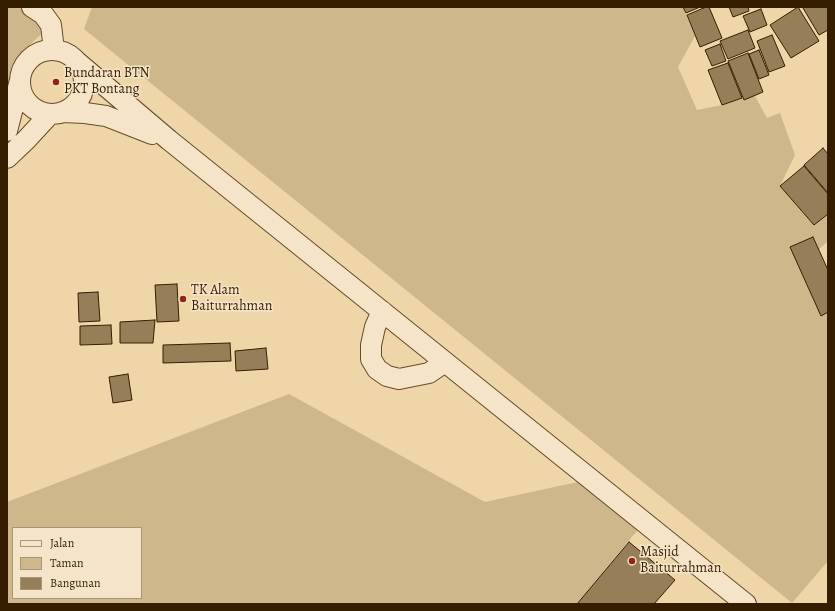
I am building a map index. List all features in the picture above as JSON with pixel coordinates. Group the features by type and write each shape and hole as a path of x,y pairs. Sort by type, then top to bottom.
{"street":[{"path":"32,7 43,14 51,25 54,50"},
{"path":"7,131 23,68 31,58 42,52 54,50 66,54 169,140 746,604"},
{"path":"7,158 56,113 73,106 81,96 84,84 82,72 76,61"},
{"path":"20,80 22,92 28,103 38,111 56,113 85,113 106,116 169,140"},
{"path":"382,311 375,328 371,345 371,359 377,369 387,376 399,379 429,373 445,362"}],"green space":[{"path":"7,7 32,7 51,25 17,57 7,100"},
{"path":"92,7 683,7 695,36 678,67 697,110 755,96 767,118 780,113 795,155 780,186 814,225 827,215 828,216 828,241 814,254 828,269 828,561 792,603 84,29"},
{"path":"289,394 485,502 587,480 645,521 577,604 7,604 7,502"}],"building":[{"path":"683,7 700,7 686,13"},
{"path":"709,7 722,38 700,47 687,15"},
{"path":"729,7 748,7 749,11 733,17"},
{"path":"798,7 819,41 791,58 770,25"},
{"path":"828,7 828,30 819,35 803,8"},
{"path":"761,9 767,25 750,32 743,16"},
{"path":"748,30 755,48 728,59 720,41"},
{"path":"772,35 785,66 769,72 757,41"},
{"path":"720,44 726,61 712,66 705,50"},
{"path":"759,50 769,75 759,79 749,54"},
{"path":"748,53 763,92 744,100 728,61"},
{"path":"728,63 742,98 722,105 708,70"},
{"path":"823,148 828,154 828,193 804,165"},
{"path":"804,166 828,194 828,214 814,225 780,186"},
{"path":"813,237 828,270 828,312 821,316 790,247"},
{"path":"177,284 179,321 157,322 155,285"},
{"path":"98,292 100,321 79,322 78,293"},
{"path":"155,320 153,343 120,343 120,322"},
{"path":"111,325 112,344 80,345 80,326"},
{"path":"230,343 231,361 163,363 163,345"},
{"path":"266,348 268,369 236,371 235,351"},
{"path":"128,374 132,400 113,403 109,377"},
{"name":"Masjid Baiturrahman","path":"629,542 675,580 654,604 577,604"}],"place":[{"name":"Bundaran BTN PKT Bontang","path":"56,82"},
{"name":"TK Alam Baiturrahman","path":"183,299"},
{"name":"Masjid Baiturrahman","path":"632,561"}]}
